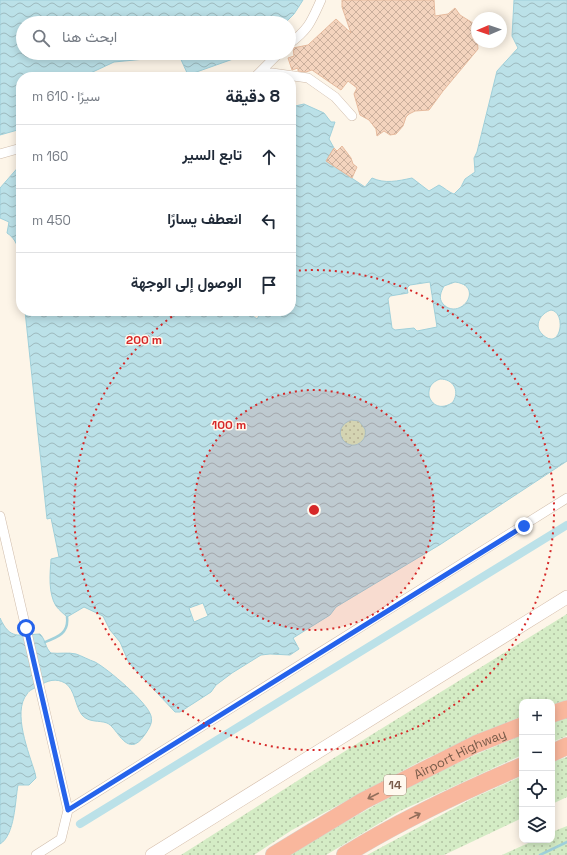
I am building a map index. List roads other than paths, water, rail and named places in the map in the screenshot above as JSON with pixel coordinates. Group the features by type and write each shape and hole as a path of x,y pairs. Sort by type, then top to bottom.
{"highway":[{"path":"555,713 567,709"},
{"name":"Airport Highway","path":"274,855 363,801 476,744 519,727"},
{"path":"555,752 567,746"},
{"path":"345,855 387,830 474,787 519,767"}],"street":[{"path":"313,0 315,12"},
{"path":"296,39 308,27 321,0"},
{"path":"258,72 271,60"},
{"path":"296,76 308,78 335,97 352,116"},
{"path":"0,154 16,149"},
{"path":"68,810 567,498"},
{"path":"0,516 68,810 61,839 36,855"},
{"path":"152,855 567,597"}],"water":[{"path":"0,0 303,0 292,16 16,16 16,60 135,60 114,62 93,72 16,72 16,130 0,135"},
{"path":"514,0 567,0 567,461 441,544 336,607 330,615 293,638 299,649 290,655 261,655 232,673 216,685 211,692 180,712 175,712 129,663 120,642 110,630 103,616 84,607 67,617 53,601 50,583 51,559 59,557 51,518 47,519 26,316 253,316 257,319 259,316 296,316 296,106 304,104 324,113 331,122 335,122 329,139 334,148 326,161 365,187 372,178 382,181 397,181 412,178 429,191 439,185 454,194 461,187 465,179 475,172 474,158 477,152 497,71 518,48 512,36","holes":["430,282 437,327 417,331 414,328 395,330 392,328 388,299 390,296 408,293 407,288 410,285","455,282 464,285 469,290 467,301 456,309 450,308 443,304 440,297 444,286","551,310 556,312 559,317 560,330 554,339 548,339 539,331 539,320","440,379 445,379 452,383 456,393 453,402 446,406 436,405 429,396 430,387 433,383","351,420 359,421 365,429 364,439 357,445 346,443 341,435 341,429 344,424","203,603 208,616 194,622 189,608"]},
{"path":"181,60 230,60 196,72 187,72"},
{"path":"16,170 16,244 7,233 9,222 0,218 0,188"},
{"path":"0,618 7,630 16,635 40,634 51,653 76,654 101,666 118,679 143,703 151,716 151,723 146,733 138,742 135,744 127,743 107,723 85,718 78,707 71,689 65,683 55,680 49,681 29,691 23,702 21,722 36,778 29,785 18,785 14,817 9,833 5,840 0,844"}],"waterway":[{"path":"80,824 567,525"},
{"path":"45,642 62,634 66,627 67,617"},
{"path":"540,855 567,842"}]}
